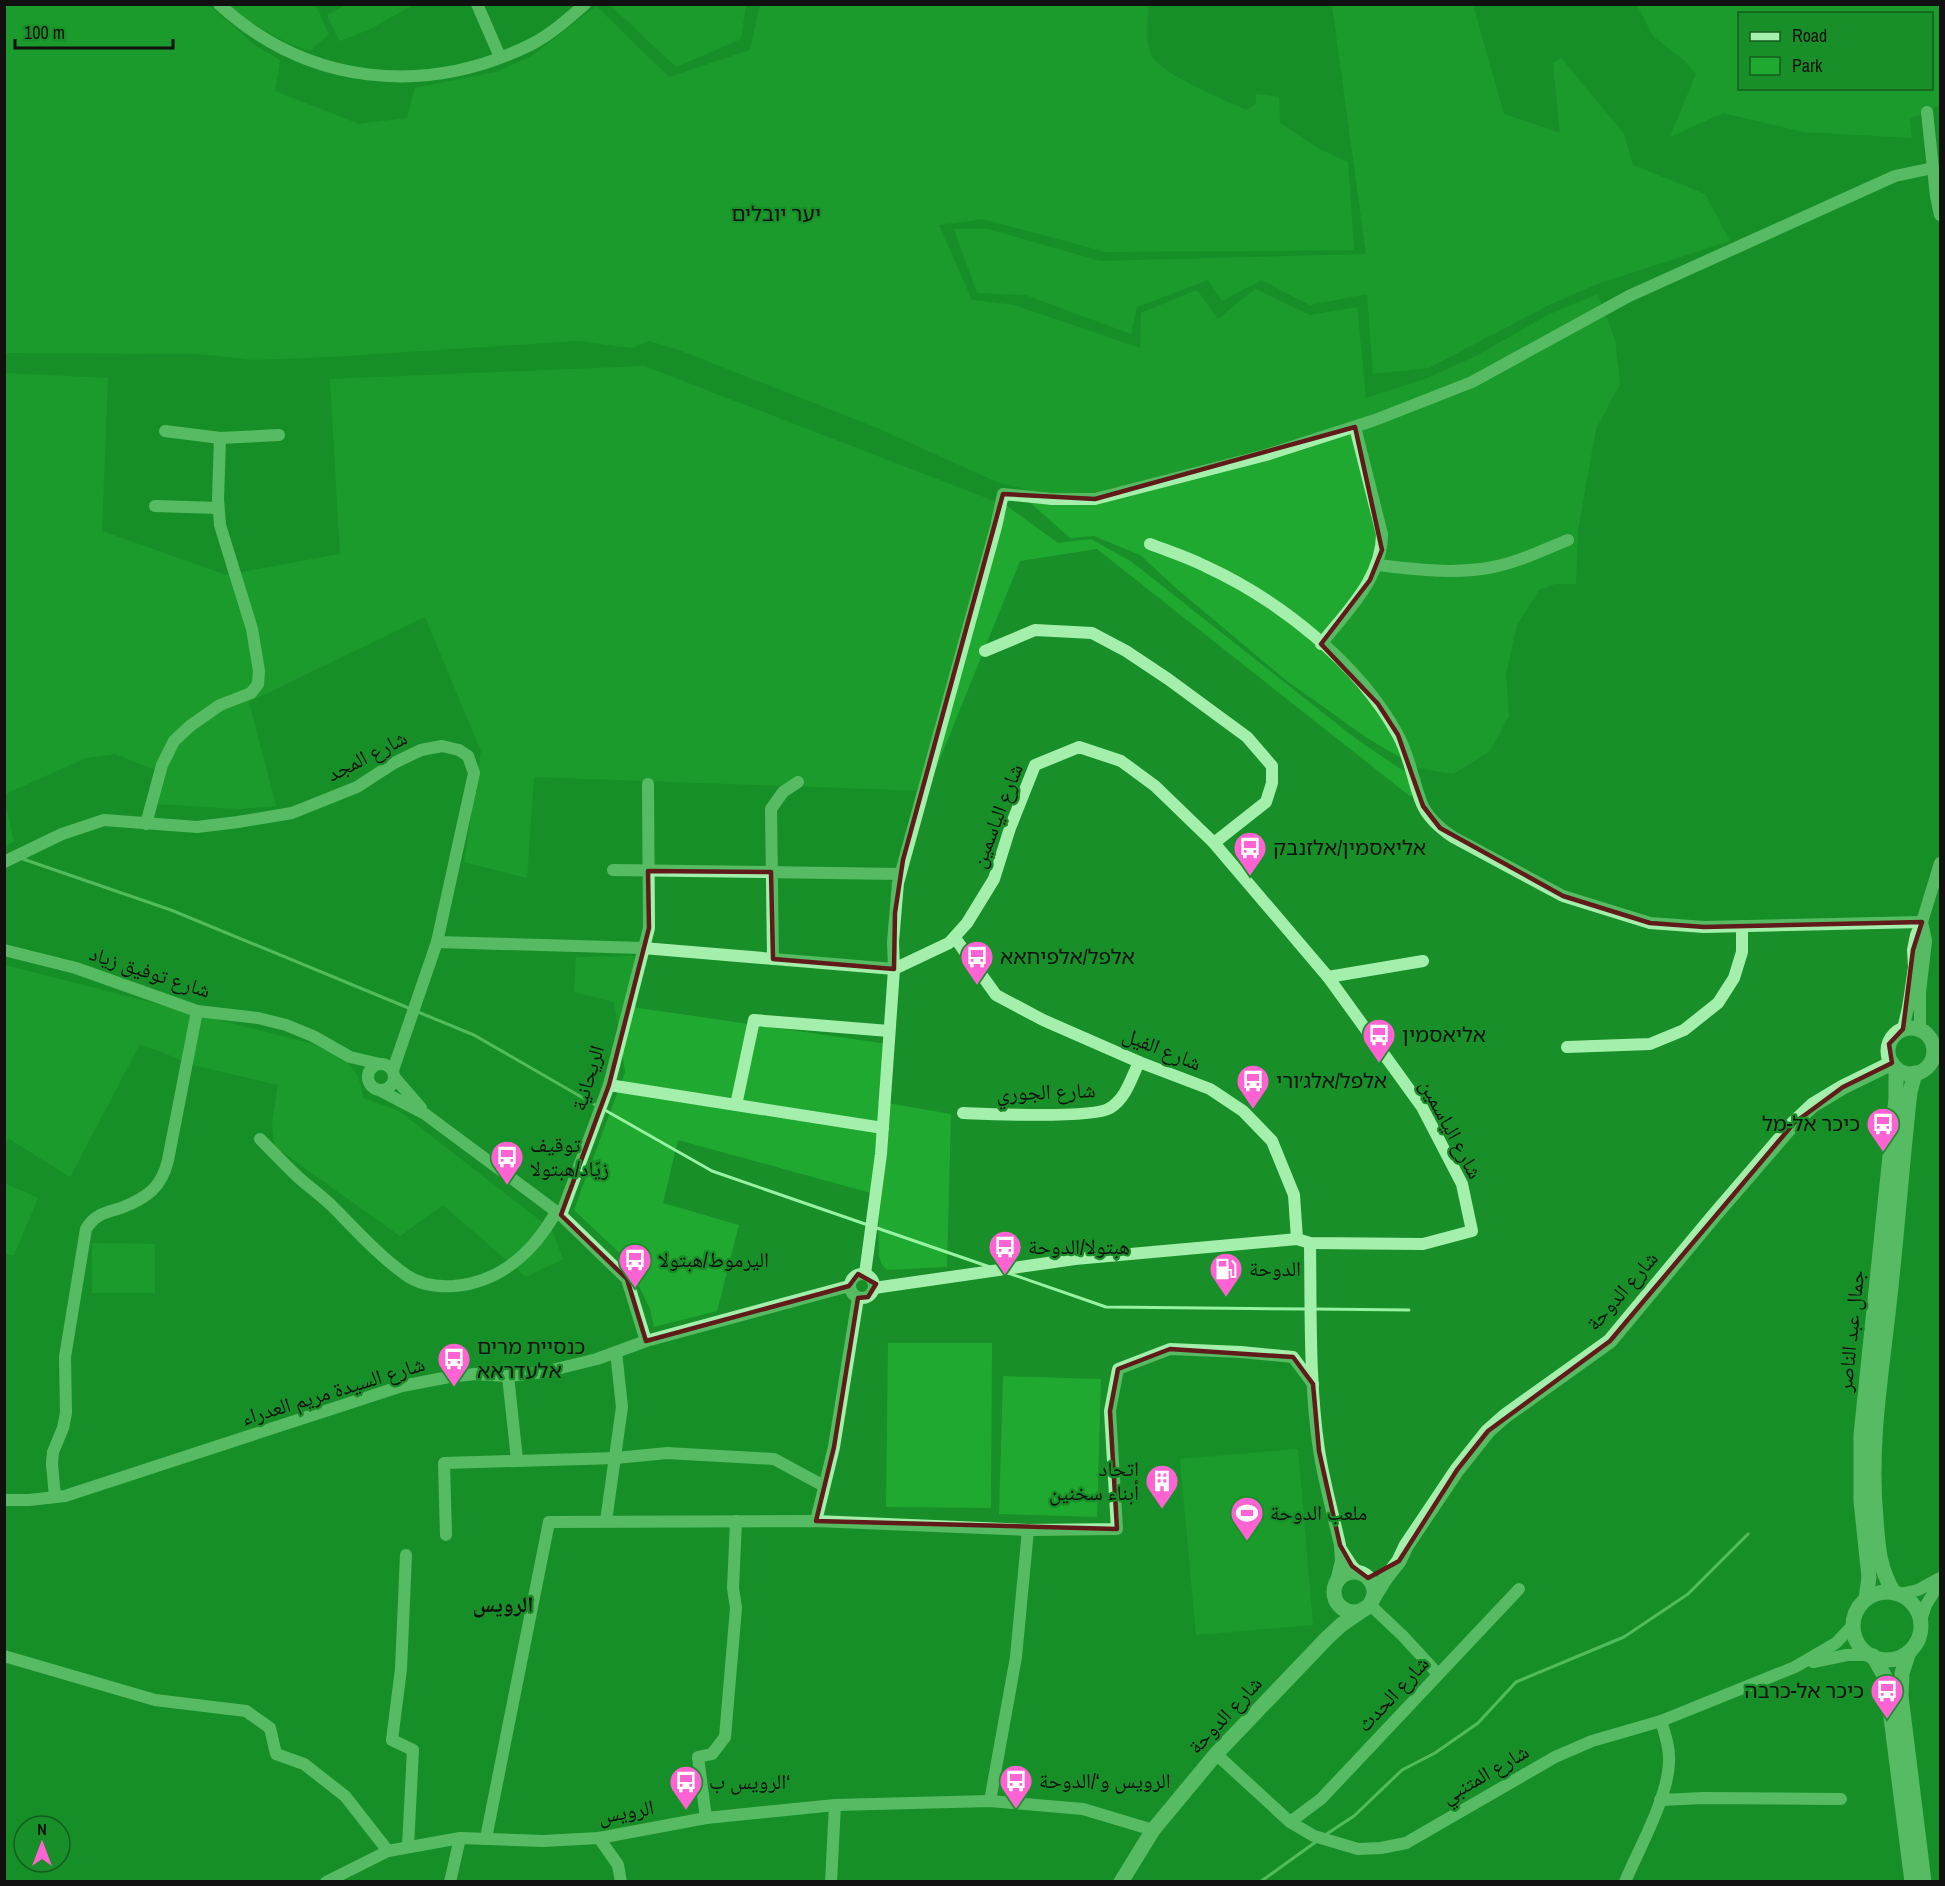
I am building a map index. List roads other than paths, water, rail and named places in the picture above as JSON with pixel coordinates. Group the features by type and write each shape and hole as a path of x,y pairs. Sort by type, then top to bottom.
{"street":[{"path":"219,4 246,26 283,49 327,67 350,73 396,78 422,76 478,65 531,45 585,4"},
{"path":"477,4 500,57"},
{"path":"1927,112 1941,215"},
{"path":"865,1274 881,1154 894,969 893,942 900,874 1004,494 1052,499 1095,498 1266,454 1355,427 1472,382 1629,296 1895,176 1933,168"},
{"path":"1321,644 1370,580 1382,550 1382,534 1355,427"},
{"path":"165,431 220,438 279,435"},
{"path":"146,824 162,765 174,741 190,726 220,705 251,693 258,684 259,671 252,629 225,546 218,508 220,438"},
{"path":"154,506 218,508"},
{"path":"1377,565 1435,572 1462,572 1494,567 1568,540"},
{"path":"1150,544 1206,566 1249,590 1290,617 1342,662 1378,704 1398,735 1408,757 1423,806 1440,828 1563,896 1650,922 1704,927 1922,922"},
{"path":"985,651 1035,630 1092,633 1126,651 1168,679 1247,737 1272,766 1272,783 1266,802 1214,843"},
{"name":"شارع المجد","path":"4,862 62,834 104,820 197,827 292,813 357,787 394,763 421,750 442,746 459,750 468,756 474,773 437,942 394,1074"},
{"name":"شارع الياسمين","path":"894,969 932,952 955,938 968,923 994,879 1010,828 1035,765 1079,747 1121,761 1155,786 1214,843 1328,977 1422,1107 1462,1184 1472,1231 1423,1244 1310,1243"},
{"path":"773,959 771,809 783,792 798,782"},
{"name":"الريحانية","path":"260,1139 359,1234 407,1276 440,1287 467,1284 489,1279 507,1268 527,1251 559,1214 609,1085 649,928 648,784"},
{"path":"1903,1029 1914,967 1913,950 1916,935 1941,863"},
{"path":"613,870 900,874"},
{"path":"1922,922 1926,941 1920,993 1922,1031 1931,1040 1936,1056 1922,1071 1915,1073 1907,1073 1894,1066 1888,1050 1889,1044 1892,1038 1903,1029 1922,1031 1941,1029"},
{"path":"1567,1047 1650,1044 1684,1030 1718,1003 1734,978 1742,952 1742,926"},
{"name":"شارع الفيل","path":"955,938 996,995 1043,1020 1139,1062 1210,1089 1243,1111 1272,1141 1294,1195 1297,1239"},
{"path":"437,942 643,948 894,969"},
{"name":"شارع توفيق زياد","path":"4,950 76,968 197,1011 258,1018 286,1025 313,1036 350,1057"},
{"path":"1328,977 1423,961"},
{"path":"54,1497 53,1452 63,1428 66,1413 65,1357 86,1229 92,1219 151,1192 161,1181 168,1160 197,1011"},
{"path":"736,1105 754,1020 889,1030"},
{"path":"350,1057 386,1065 425,1114"},
{"path":"350,1057 375,1090 425,1114 559,1214 627,1279 646,1341"},
{"name":"شارع الجوري","path":"963,1113 1054,1115 1108,1110 1124,1096 1139,1062"},
{"path":"369,1083 370,1070 380,1064"},
{"name":"شارع الدوحة","path":"1121,1881 1153,1830 1216,1754 1341,1624 1369,1604 1457,1470 1488,1431 1505,1416 1610,1341 1713,1217 1806,1111 1843,1087 1894,1066"},
{"name":"جمال عبد الناصر","path":"1866,1599 1869,1577 1862,1501 1861,1435 1896,1098 1894,1066"},
{"name":"جمال عبد الناصر","path":"1897,1593 1885,1577 1880,1561 1873,1488 1874,1435 1890,1305 1910,1092 1915,1073"},
{"path":"381,1091 389,1089 394,1074"},
{"path":"609,1085 883,1128"},
{"path":"874,1288 1075,1259 1297,1239 1310,1243 1313,1384 1319,1451 1340,1545 1341,1561 1334,1589 1335,1599 1344,1609 1351,1612 1369,1604 1374,1588 1344,1554 1340,1545"},
{"path":"865,1274 873,1280 874,1288 870,1296 858,1298 849,1286 855,1276 865,1274"},
{"name":"شارع السيدة مريم العدراء","path":"4,1500 65,1496 402,1386 475,1374 508,1376 544,1372 616,1352 646,1341 849,1286"},
{"path":"816,1521 834,1447 858,1298"},
{"path":"486,1838 549,1522 816,1521 1028,1530 1118,1529 1110,1411 1118,1369 1170,1349 1241,1352 1293,1357 1313,1384"},
{"path":"606,1521 622,1407 616,1352"},
{"path":"508,1376 517,1460"},
{"path":"446,1535 444,1463 616,1458 667,1453 774,1460 824,1486"},
{"path":"706,1818 698,1757 712,1754 725,1737 736,1608 733,1588 736,1521"},
{"path":"990,1801 1016,1657 1028,1530"},
{"path":"406,1555 401,1669 392,1740 413,1750 408,1846"},
{"path":"1334,1589 1337,1580 1347,1573 1377,1575 1399,1561"},
{"path":"1909,1652 1892,1659 1880,1659 1871,1655 1860,1647 1855,1637 1853,1625 1855,1614 1866,1599 1881,1592 1897,1593 1918,1590 1941,1580"},
{"path":"1921,1620 1926,1605 1941,1580"},
{"name":"شارع الدوحة","path":"1324,1641 1332,1620 1334,1589"},
{"name":"شارع الحدث","path":"1290,1822 1322,1799 1520,1589"},
{"path":"1897,1593 1911,1601 1918,1610 1921,1620 1921,1631 1909,1652 1902,1673 1900,1696 1924,1881"},
{"path":"1369,1604 1438,1674"},
{"path":"1795,1667 1836,1643 1853,1625"},
{"path":"1795,1667 1838,1657 1871,1655"},
{"path":"1871,1655 1885,1677 1887,1686 1912,1881"},
{"path":"4,1656 155,1700 246,1711 270,1728 276,1754 304,1764 345,1796 388,1851"},
{"name":"شارع المتنبي","path":"1216,1754 1290,1822 1314,1836 1358,1849 1381,1848 1406,1843 1555,1757 1592,1741 1661,1721 1795,1667"},
{"path":"1625,1881 1660,1800 1669,1765 1667,1741 1661,1721"},
{"path":"1660,1800 1841,1799"},
{"name":"الرويس","path":"326,1881 388,1851 460,1838 543,1841 599,1838 706,1818 835,1805 990,1801 1083,1809 1153,1830"},
{"path":"831,1881 835,1805"},
{"path":"450,1881 460,1838"},
{"path":"599,1838 618,1865 621,1881"}],"waterway":[{"path":"20,858 171,910 411,1009"},
{"path":"418,1012 474,1035 597,1106"},
{"path":"603,1109 712,1171 868,1225"},
{"path":"874,1227 990,1267"},
{"path":"1008,1273 1106,1307 1307,1309"},
{"path":"1314,1309 1409,1310"},
{"path":"1325,1835 1354,1816 1402,1770 1435,1753 1478,1723 1516,1682 1624,1637 1688,1594 1748,1534"},
{"path":"1260,1882 1317,1841"}],"place":[{"name":"אליאסמין/אלזנבק","path":"1250,877"},
{"name":"אלפל/אלפיחאא","path":"977,986"},
{"name":"אליאסמין","path":"1379,1064"},
{"name":"אלפל/אלג׳ורי","path":"1253,1110"},
{"name":"כיכר אל-מל","path":"1883,1153"},
{"name":"توقيف زيّاد/هبتولا","path":"507,1186"},
{"name":"هبتولا/الدوحة","path":"1005,1276"},
{"name":"اليرموط/هبتولا","path":"635,1289"},
{"name":"الدوحة","path":"1226,1298"},
{"name":"כנסיית מרים אלעדראא","path":"454,1388"},
{"name":"اتحاد أبناء سخنين","path":"1162,1510"},
{"name":"ملعب الدوحة","path":"1247,1542"},
{"name":"כיכר אל-כרבה","path":"1887,1720"},
{"name":"الرويس و‘/الدوحة","path":"1016,1810"},
{"name":"الرويس ب‘","path":"686,1811"}],"district":[{"name":"الرويس","path":"503,1604"}],"park label":[{"name":"יער יובלים","path":"776,214"}]}
